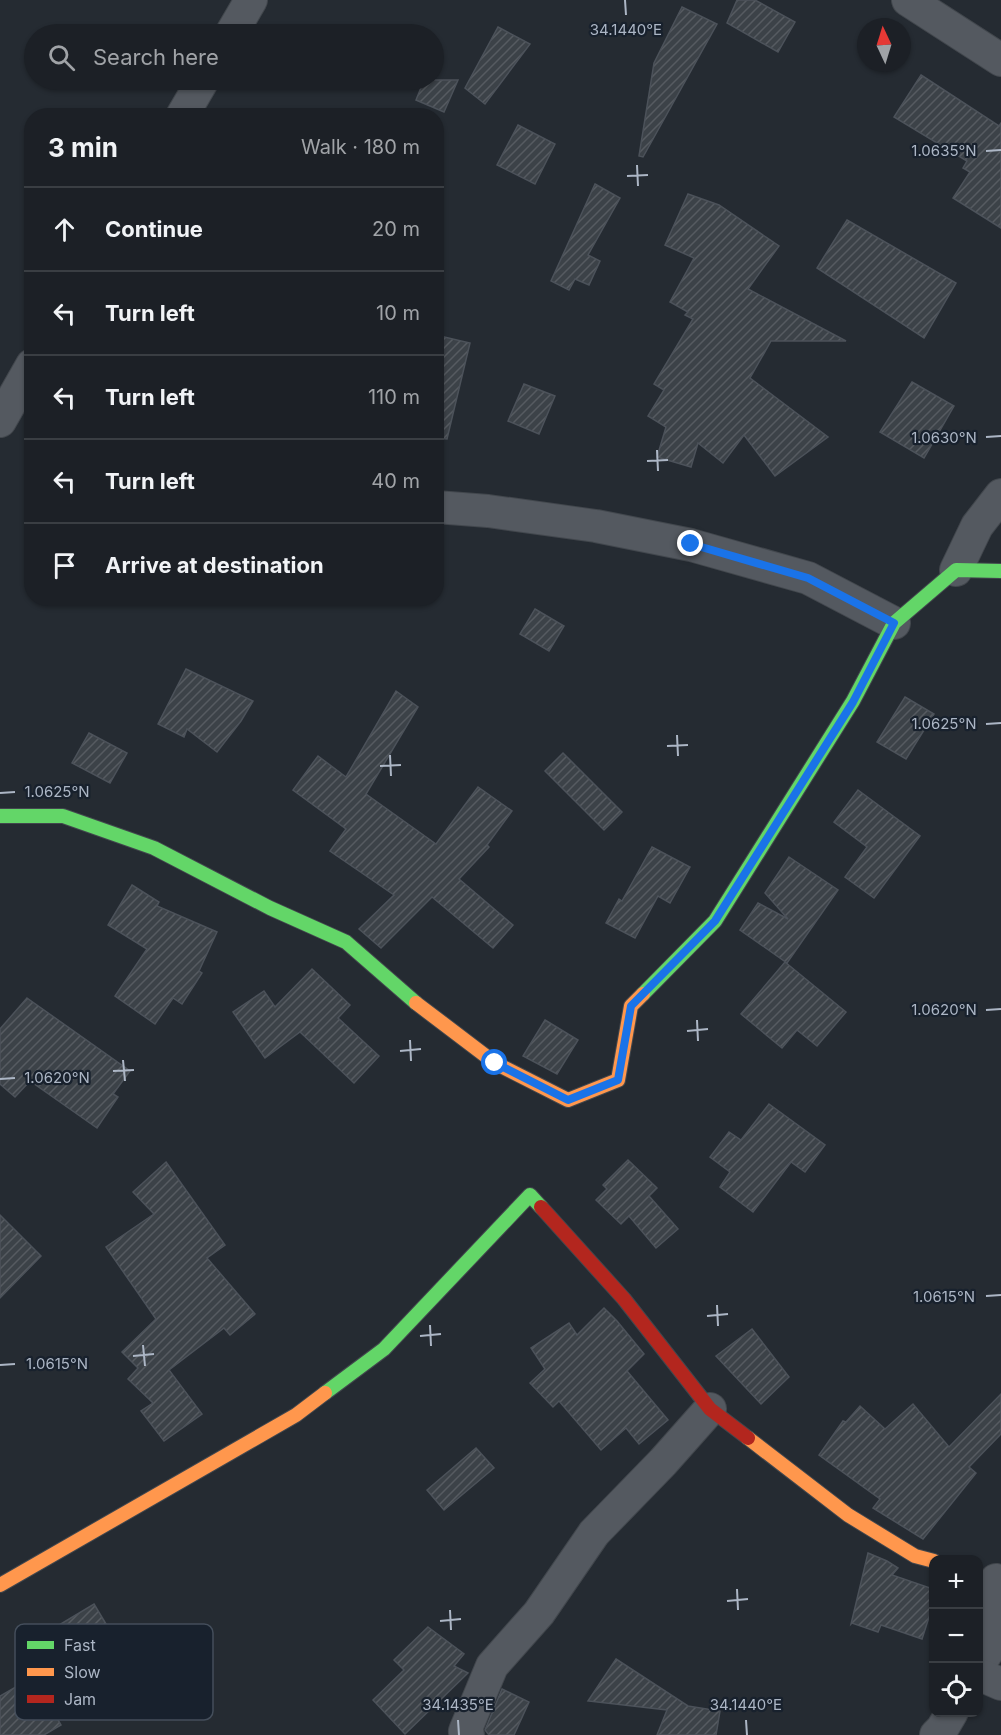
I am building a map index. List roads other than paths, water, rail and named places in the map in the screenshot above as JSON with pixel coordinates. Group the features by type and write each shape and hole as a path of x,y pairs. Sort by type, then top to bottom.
{"street":[{"path":"237,24 251,0"},
{"path":"908,0 1001,60"},
{"path":"187,108 198,90"},
{"path":"0,421 24,380"},
{"path":"0,816 63,816 154,848 270,908 346,942 403,993 495,1063 568,1100 618,1080 631,1006 715,921 853,702 894,623 956,570 977,526 1001,495"},
{"path":"444,508 488,511 596,526 691,544 808,578 894,623"},
{"path":"956,570 1001,571"},
{"path":"0,1585 296,1415 384,1349 530,1195 624,1299 710,1410 848,1515 915,1556 929,1560"},
{"path":"468,1735 465,1731 492,1666 539,1613 594,1533 710,1410"},
{"path":"980,1663 988,1649 992,1576"},
{"path":"983,1676 1001,1683"},
{"path":"936,1735 950,1717"}]}
